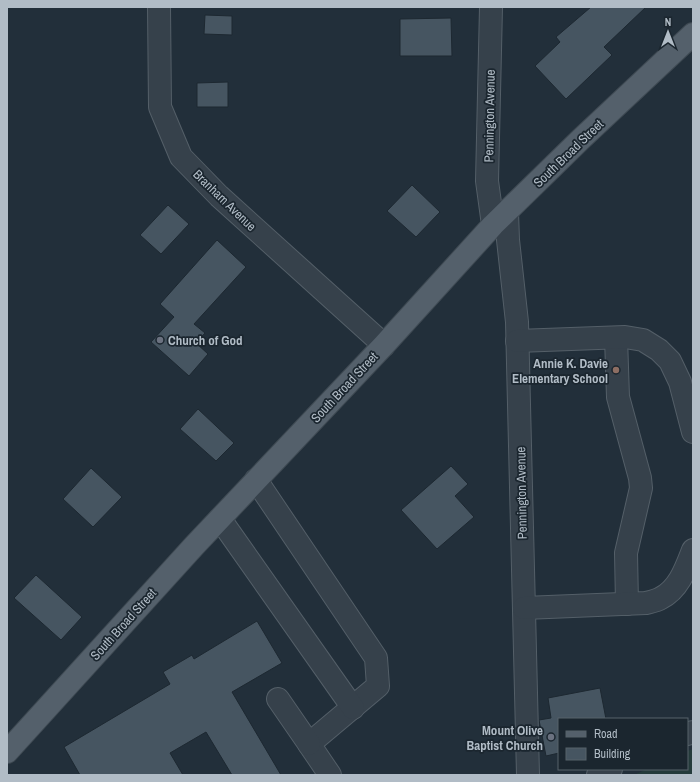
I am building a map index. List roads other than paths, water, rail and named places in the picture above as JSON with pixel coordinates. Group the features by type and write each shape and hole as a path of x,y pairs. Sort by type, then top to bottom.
{"main road":[{"name":"South Broad Street","path":"7,752 256,480 384,345 500,218 693,34"}],"street":[{"name":"Branham Avenue","path":"159,7 160,107 181,157 219,196 384,345"},
{"name":"Pennington Avenue","path":"491,7 487,181 508,240 517,322 528,775"},
{"path":"616,338 618,397 640,478 641,488 626,554 627,604"},
{"path":"517,341 616,338 643,340 659,350 670,361 680,382 693,432"},
{"path":"256,480 376,658 378,686 309,744"},
{"path":"220,519 353,708"},
{"path":"524,608 646,603 661,598 676,587 693,550"},
{"path":"278,699 330,775"},
{"path":"598,775 609,770"}],"place":[{"name":"Church of God","path":"160,340"},
{"name":"Annie K. Davie Elementary School","path":"616,370"},
{"name":"Mount Olive Baptist Church","path":"551,737"}]}
